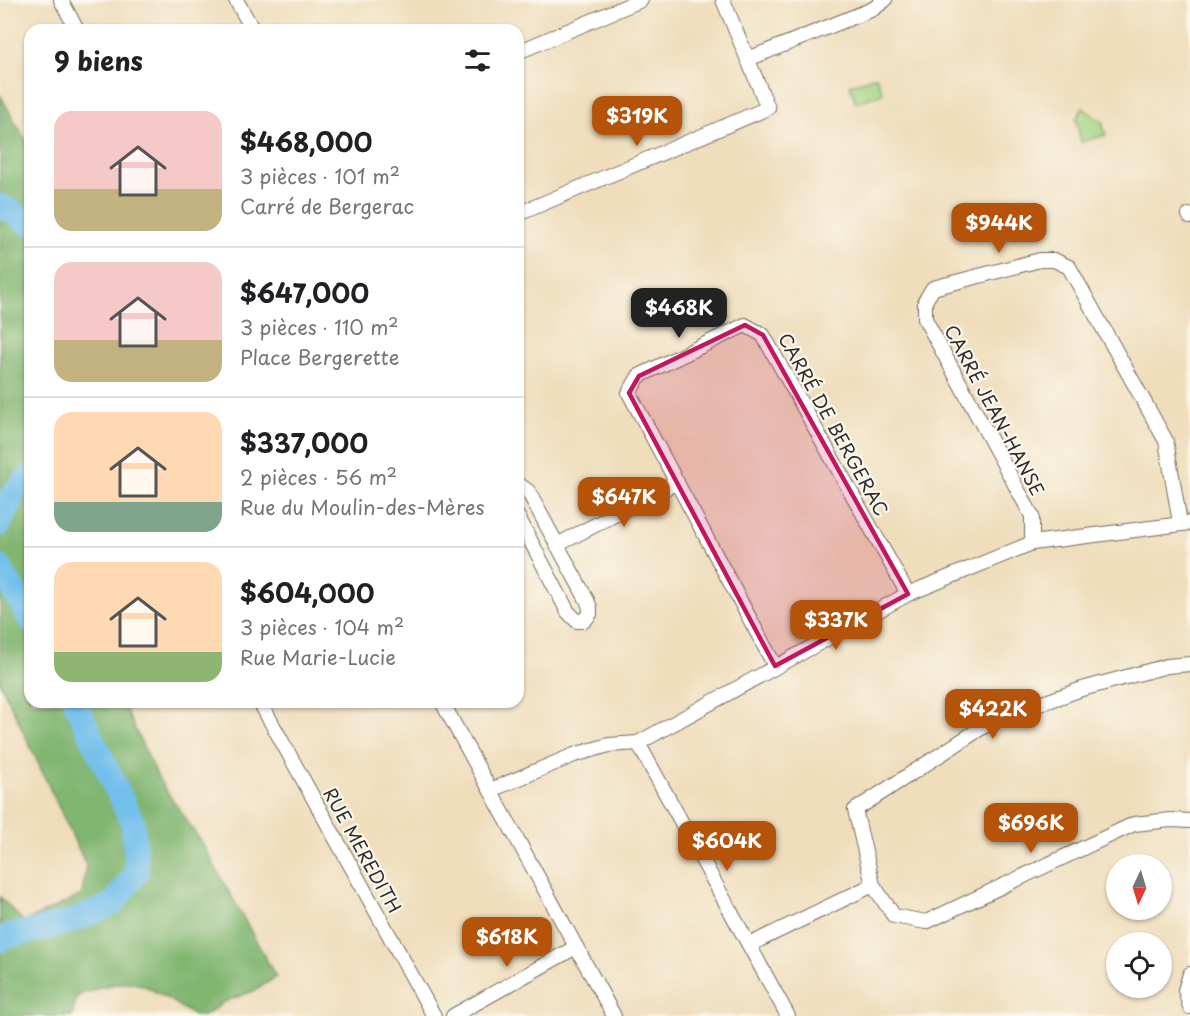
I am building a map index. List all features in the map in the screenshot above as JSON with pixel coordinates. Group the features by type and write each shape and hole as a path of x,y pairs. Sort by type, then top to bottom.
{"street":[{"path":"60,0 74,24"},
{"path":"236,0 250,24"},
{"path":"524,49 641,0"},
{"path":"524,211 768,108 723,0"},
{"path":"748,59 873,9 885,0"},
{"name":"CARRÉ JEAN-HANSE","path":"1032,543 1032,516 925,319 925,301 933,288 1040,260 1054,260 1069,267 1167,441 1185,523"},
{"name":"CARRÉ DE BERGERAC","path":"775,666 629,393 639,376 745,325 763,334 908,594"},
{"path":"557,545 677,482"},
{"path":"524,488 528,491 590,608 590,614 584,621 577,621 568,612 524,528"},
{"path":"491,790 574,755 609,745 638,743 908,594 1032,543 1185,523"},
{"path":"1190,664 1167,666 1082,689 992,721 855,810 873,885 894,916 926,922 1134,824 1171,820 1190,821"},
{"name":"RUE MEREDITH","path":"263,708 434,1016"},
{"path":"445,708 614,1016"},
{"path":"638,743 788,1016"},
{"path":"749,945 873,885"},
{"path":"453,1016 576,947"},
{"path":"1190,974 1185,990 1190,1007"}],"highlighted area":[{"path":"745,325 763,335 908,594 775,666 629,393 639,376"}],"green space":[{"path":"876,76 883,93 856,103 850,85"},
{"path":"0,95 24,137 24,708 125,708 159,780 203,845 276,977 256,990 224,1002 204,1016 195,1016 142,985 125,983 108,985 77,996 72,1016 0,1016 0,897 24,922 82,895 86,865 0,682"},
{"path":"1083,108 1102,122 1106,135 1081,142 1076,119"}],"waterway":[{"path":"0,206 24,220"},
{"path":"0,524 14,492 24,482"},
{"path":"0,567 24,609"},
{"path":"0,940 8,936 67,923 113,904 137,872 133,823 78,708"}]}
